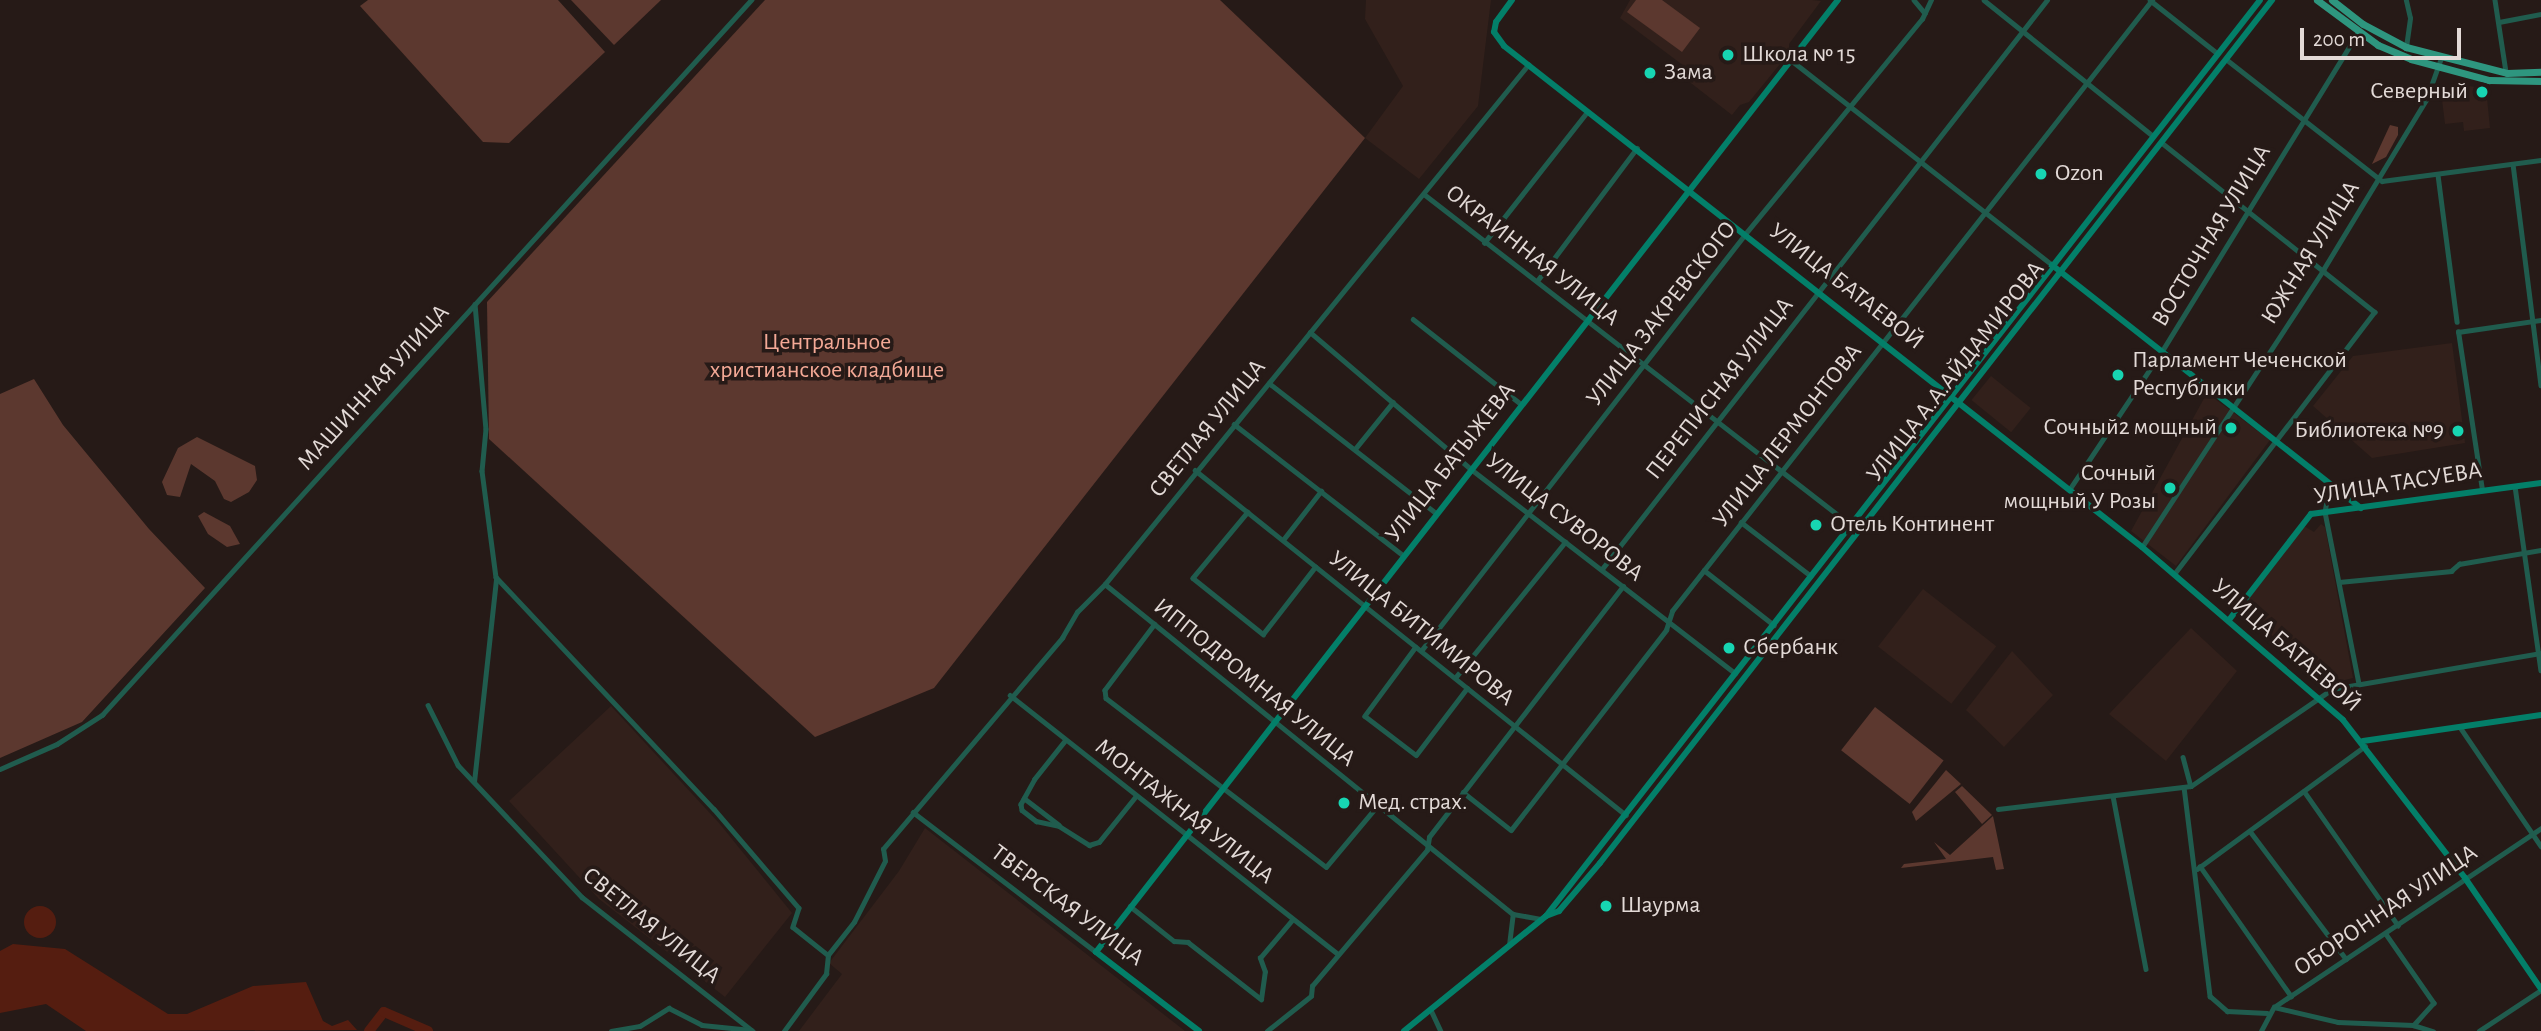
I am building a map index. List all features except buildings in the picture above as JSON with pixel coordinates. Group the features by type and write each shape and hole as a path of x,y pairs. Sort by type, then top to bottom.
{"main road":[{"name":"УЛИЦА БАТАЕВОЙ","path":"1512,0 1494,32 1504,46 1819,290 2142,547 2319,698 2364,743 2465,878 2541,989"},
{"name":"УЛИЦА БАТЫЖЕВА","path":"1096,951 1838,0"},
{"name":"УЛИЦА А.А.АЙДАМИРОВА","path":"1544,917 2260,0"},
{"name":"УЛИЦА А.А.АЙДАМИРОВА","path":"1559,911 2272,0"},
{"path":"2317,0 2358,32 2398,54 2438,67 2508,83 2541,81"},
{"path":"2332,0 2363,24 2406,47 2507,74 2541,72"},
{"path":"2236,32 2243,37"},
{"path":"2052,265 2361,508"},
{"name":"УЛИЦА ТАСУЕВА","path":"2229,620 2304,519 2325,512 2541,482"},
{"path":"2364,743 2541,715"},
{"path":"1404,1031 1544,917 1559,911 1552,904"},
{"name":"ТВЕРСКАЯ УЛИЦА","path":"1096,951 1199,1031"}],"street":[{"name":"МАШИННАЯ УЛИЦА","path":"0,769 57,744 102,715 751,0"},
{"path":"1914,0 1925,13"},
{"name":"УЛИЦА ЗАКРЕВСКОГО","path":"1421,651 1746,233 1925,13 1931,0"},
{"path":"1984,0 2153,136"},
{"name":"ПЕРЕПИСНАЯ УЛИЦА","path":"1602,569 2047,0"},
{"path":"2151,0 2217,53"},
{"name":"УЛИЦА ЛЕРМОНТОВА","path":"1463,792 1511,831 1669,622 1672,611 2151,0"},
{"path":"2406,0 2410,18 2406,47"},
{"path":"2495,0 2507,74"},
{"path":"2499,22 2541,15"},
{"name":"ВОСТОЧНАЯ УЛИЦА","path":"2068,490 2162,351 2358,32"},
{"name":"ЮЖНАЯ УЛИЦА","path":"2142,547 2323,270 2379,179 2433,79 2441,58"},
{"path":"2226,59 2379,179 2438,175 2541,160"},
{"path":"1791,60 2052,265"},
{"name":"СВЕТЛАЯ УЛИЦА","path":"784,1031 826,974 828,955 869,892 885,861 883,849 1010,695 1062,638 1088,598 1105,584 1195,470 1528,65"},
{"path":"1484,243 1588,111"},
{"path":"2161,142 2375,312 2314,396 2274,440 2175,574"},
{"path":"1536,281 1637,148"},
{"path":"2513,164 2541,385"},
{"path":"2438,175 2457,323"},
{"name":"ОКРАИННАЯ УЛИЦА","path":"1424,194 1851,525"},
{"path":"474,303 486,429 482,471 496,577 474,782"},
{"path":"1413,319 1521,404"},
{"path":"2482,490 2458,332 2541,320"},
{"name":"УЛИЦА СУВОРОВА","path":"1310,331 1471,468 1735,674"},
{"path":"1269,383 1436,513"},
{"path":"1355,449 1393,402"},
{"path":"1234,424 1403,555"},
{"name":"УЛИЦА БИТИМИРОВА","path":"1195,470 1626,815"},
{"path":"2330,484 2325,512 2359,682"},
{"path":"2515,486 2541,670"},
{"path":"1283,540 1321,491"},
{"path":"1248,512 1193,579 1263,635 1315,567"},
{"path":"1741,522 1811,577"},
{"path":"1455,678 1565,541"},
{"path":"2339,582 2451,571 2459,564 2541,551"},
{"path":"1704,570 1774,625"},
{"path":"496,577 714,809 799,908 793,927 828,955"},
{"name":"ИППОДРОМНАЯ УЛИЦА","path":"1105,584 1513,914"},
{"path":"1267,1031 1311,996 1312,986 1394,892 1463,792 1623,586"},
{"path":"1155,624 1104,694 1221,789 1326,867 1378,805"},
{"path":"1416,647 1365,716 1416,755 1467,688"},
{"path":"1998,809 2191,786 2332,689 2359,682 2540,653"},
{"name":"МОНТАЖНАЯ УЛИЦА","path":"1010,695 1338,954"},
{"name":"СВЕТЛАЯ УЛИЦА","path":"428,705 458,765 582,897 753,1030"},
{"path":"2460,726 2541,846"},
{"path":"1059,826 1029,816 1020,808 1024,798 1066,740"},
{"path":"2198,868 2304,791 2364,743"},
{"path":"2183,757 2191,786"},
{"path":"2184,787 2198,868 2210,996 2227,1011 2267,1013"},
{"path":"2304,791 2398,925"},
{"path":"1024,798 1059,826 1090,845 1098,842 1136,796"},
{"path":"2113,796 2146,969"},
{"name":"ТВЕРСКАЯ УЛИЦА","path":"913,812 1096,951"},
{"name":"ОБОРОННАЯ УЛИЦА","path":"2260,1031 2267,1013 2274,1007 2541,828"},
{"path":"2250,831 2346,959"},
{"path":"2198,868 2291,996"},
{"path":"1130,906 1174,941 1188,942 1261,999 1265,972 1260,958 1292,920"},
{"path":"1509,947 1513,914 1544,917"},
{"path":"2386,934 2434,1003 2413,1025"},
{"path":"2479,1031 2541,989"},
{"path":"2274,1007 2338,1021 2413,1025 2433,1031"},
{"path":"611,1031 640,1026 669,1008 702,1026 753,1030"},
{"path":"1431,1010 1441,1031"}],"shaded area":[{"path":"1366,0 1491,0 1478,106 1419,179 1365,138 1403,86 1365,19"},
{"name":"Школа № 15","path":"1630,0 1821,1 1789,44 1789,53 1749,102 1740,105 1732,115 1687,80 1692,72 1620,18"},
{"path":"2440,83 2486,88 2490,128 2464,131 2463,122 2445,124"},
{"path":"2452,343 2465,443 2372,458 2313,406 2353,356"},
{"path":"1991,376 2031,408 2011,432 1971,400"},
{"path":"2207,393 2270,440 2176,566 2131,531"},
{"path":"2321,524 2325,527 2353,678 2328,684 2241,609 2304,526 2314,532"},
{"path":"1923,589 1996,646 1951,704 1878,647"},
{"path":"2191,628 2237,671 2166,761 2109,714"},
{"path":"2012,651 2053,695 2004,747 1966,710"},
{"path":"611,706 719,823 792,913 725,997 599,899 509,801"},
{"path":"925,828 1185,1031 799,1031 842,974 829,963 899,871"},
{"path":"40,906 51,911 56,922 51,933 40,938 29,933 24,922 29,911"},
{"path":"13,944 65,949 168,1014 187,1014 253,986 306,982 323,1021 332,1026 348,1020 357,1030 86,1031 46,1004 0,1013 0,951"}],"green space":[{"path":"368,0 558,0 605,52 509,143 483,142 360,6"},
{"path":"571,0 661,0 614,45"},
{"name":"Центральное христианское кладбище","path":"765,0 1220,0 1365,138 934,688 815,737 489,439 487,302"},
{"path":"1636,0 1662,0 1700,28 1682,52 1627,12"},
{"path":"2390,125 2398,127 2398,135 2386,157 2372,164"},
{"path":"34,379 63,425 149,529 205,588 82,722 0,758 0,394"},
{"path":"197,437 255,466 257,480 249,492 231,502 224,499 215,481 191,464 180,497 167,495 162,482 178,448"},
{"path":"204,512 230,526 240,544 227,547 208,534 198,516"},
{"path":"1875,707 1944,761 1910,804 1841,750"},
{"path":"1946,770 1961,784 1916,821 1912,812"},
{"path":"1962,786 1992,815 1982,824 1955,792"},
{"path":"1993,816 2004,869 1996,870 1993,857 1901,868 1904,864 1946,859 1934,842 1950,855"}],"waterway":[{"path":"369,1031 384,1012 428,1031"}],"place":[{"name":"Школа № 15","path":"1728,55"},
{"name":"Зама","path":"1650,73"},
{"name":"Северный","path":"2482,92"},
{"name":"Ozon","path":"2041,174"},
{"name":"Парламент Чеченской Республики","path":"2118,375"},
{"name":"Сочный2 мощный","path":"2231,428"},
{"name":"Библиотека №9","path":"2458,431"},
{"name":"Сочный мощный У Розы","path":"2170,488"},
{"name":"Отель Континент","path":"1816,525"},
{"name":"Сбербанк","path":"1729,648"},
{"name":"Мед. страх.","path":"1344,803"},
{"name":"Шаурма","path":"1606,906"}]}
